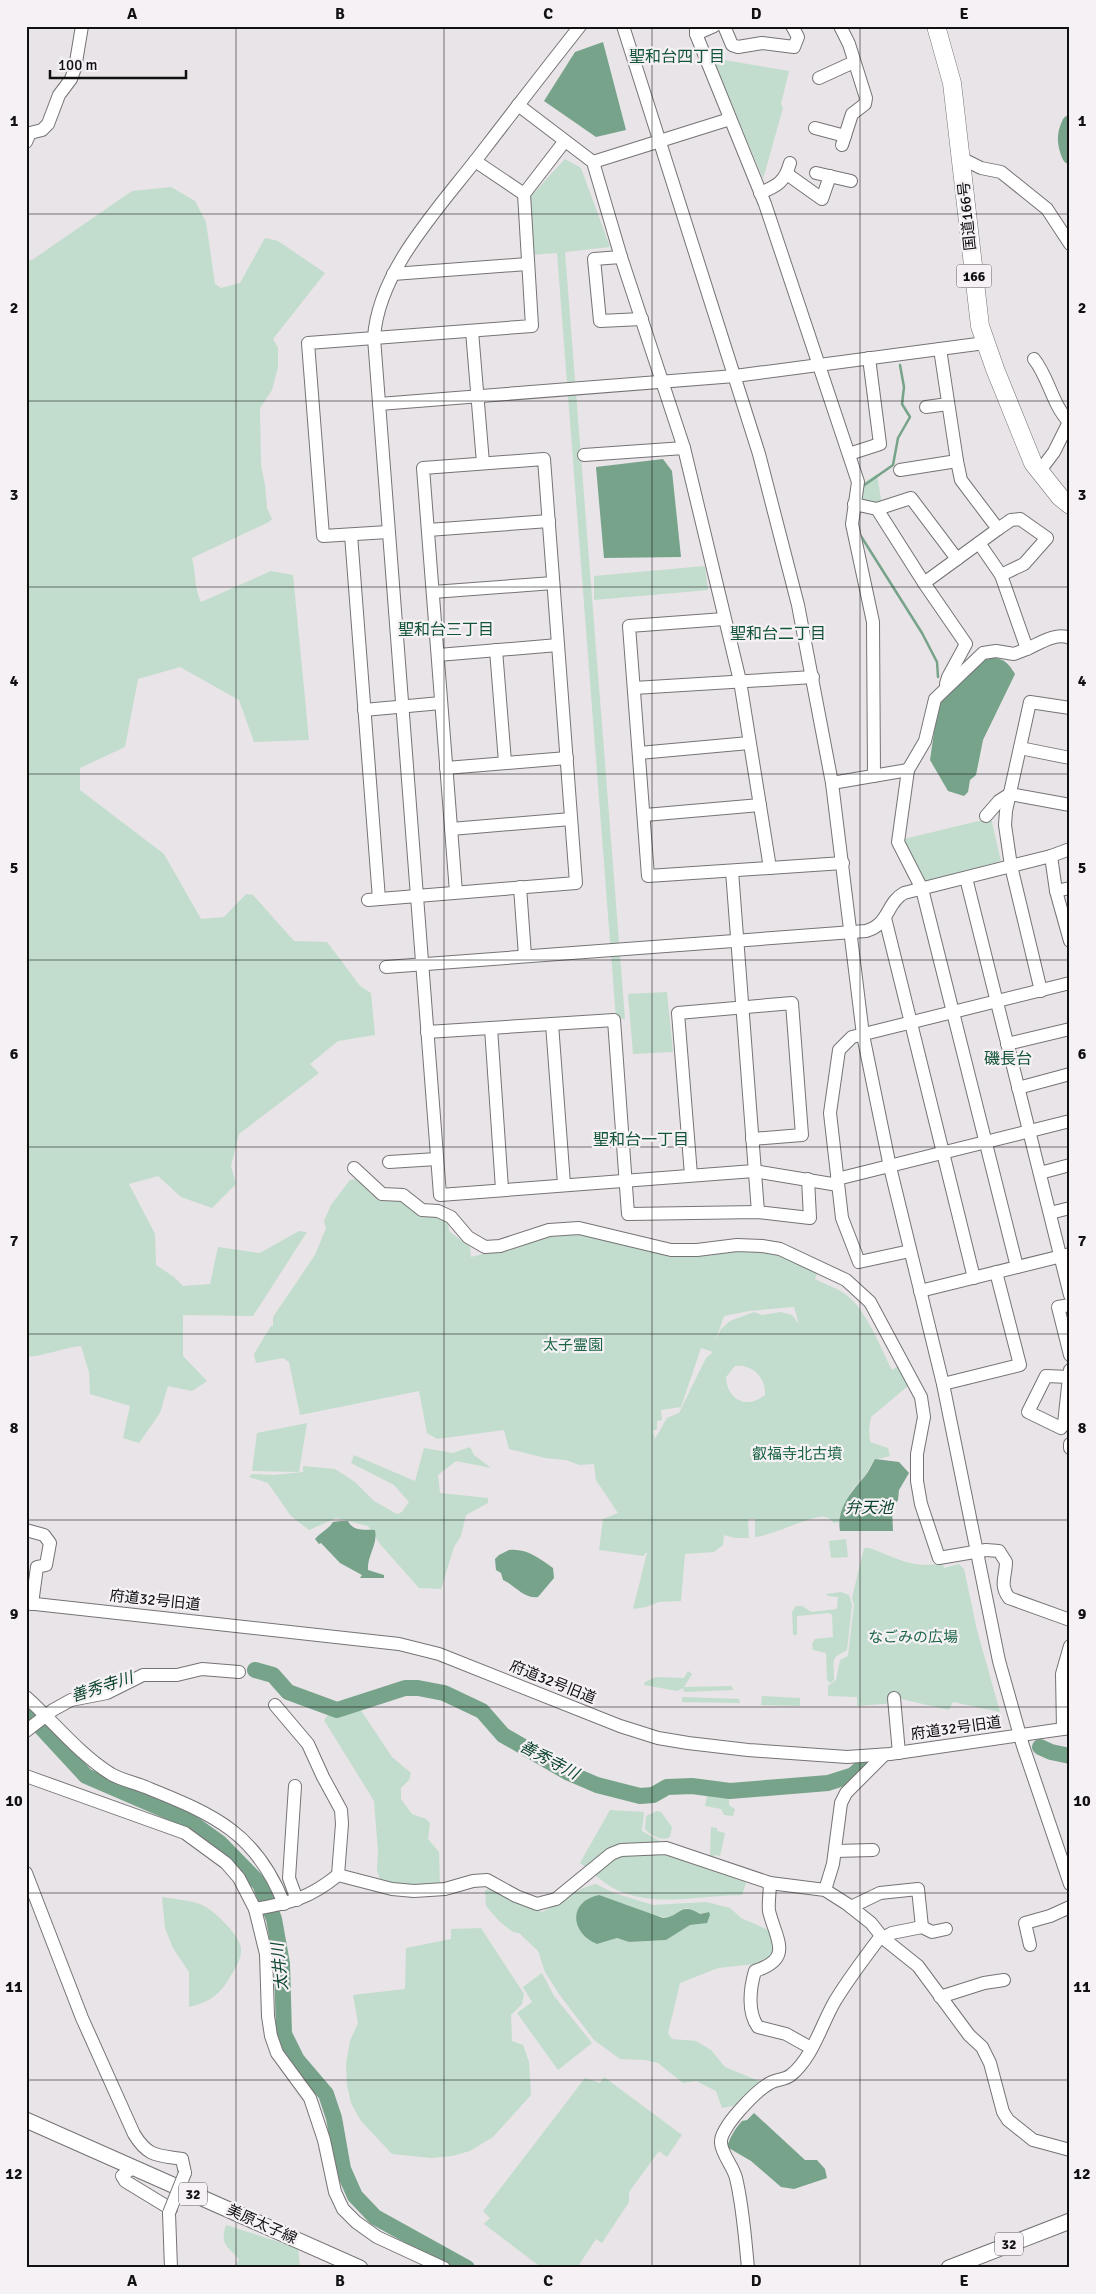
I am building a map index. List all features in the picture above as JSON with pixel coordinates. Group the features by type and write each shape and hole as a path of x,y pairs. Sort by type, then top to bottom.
{"highway":[{"name":"国道166号","path":"936,26 951,77 979,318 985,343 1017,427 1039,472 1070,505"}],"main road":[{"name":"美原太子線","path":"26,2120 360,2268"},
{"name":"32","path":"949,2268 1070,2221"}],"street":[{"path":"26,142 30,133 42,130 48,124 59,95 71,79 75,68 82,26"},
{"path":"438,1211 440,1195 374,338 378,312 393,274 410,246 580,26"},
{"path":"623,26 735,376 778,524 813,677 832,783 864,1035 890,1167 943,1384 975,1551 999,1661 1020,1734 1070,1884"},
{"path":"714,26 696,30 760,193 866,507 924,583 966,644 948,677 946,688"},
{"path":"724,26 732,45 738,47 762,43 794,47 798,37 792,26"},
{"path":"814,128 844,141 852,114 864,104 866,98 849,44 840,26"},
{"path":"819,78 854,62"},
{"path":"518,105 592,162 684,448 740,681 770,868"},
{"path":"592,162 730,119"},
{"path":"388,532 323,536 308,343 532,326 524,194 564,142"},
{"path":"961,158 981,168 1001,172 1047,209 1070,244"},
{"path":"475,161 524,194"},
{"path":"760,193 776,186 788,168 822,199 830,176"},
{"path":"816,174 851,180"},
{"path":"621,256 594,259 600,321 642,319"},
{"path":"393,274 528,264"},
{"path":"472,331 483,463"},
{"path":"379,404 735,376 985,343"},
{"path":"940,349 957,461 962,480 998,529"},
{"path":"849,454 880,444 869,358"},
{"path":"1034,359 1041,368 1063,415 1069,421 1054,452 1039,472"},
{"path":"926,408 948,404"},
{"path":"584,455 684,448"},
{"path":"351,535 364,710 374,899 576,883 544,459 423,468 456,892"},
{"path":"907,466 957,461"},
{"path":"874,776 873,622 852,524 866,507 911,498 957,559"},
{"path":"924,583 1011,520 1020,519 1047,538 1024,564 1002,574"},
{"path":"428,530 549,521"},
{"path":"980,543 1002,574 1028,649"},
{"path":"433,592 553,583"},
{"path":"724,619 629,626 645,815 648,876 843,863"},
{"path":"1017,1267 922,889 898,842 908,770 925,741 935,699 983,653 996,650 1014,654 1057,636 1063,635 1070,638"},
{"path":"438,654 558,645"},
{"path":"496,650 505,762"},
{"path":"634,688 813,677"},
{"path":"1041,991 1010,866 1005,825 1030,702 1070,708"},
{"path":"364,710 441,703"},
{"path":"639,753 749,743"},
{"path":"1020,748 1070,758"},
{"path":"446,768 566,758"},
{"path":"832,783 908,770"},
{"path":"986,816 999,801 1010,794 1070,806"},
{"path":"645,815 760,805"},
{"path":"451,829 571,819"},
{"path":"386,966 872,929 878,926 885,918 901,895 1051,856 1070,849"},
{"path":"1051,856 1056,891 1069,938"},
{"path":"732,871 758,1212"},
{"path":"966,878 1050,1212 1065,1255 1070,1295"},
{"path":"520,887 525,956"},
{"path":"1056,891 1070,888"},
{"path":"885,918 974,1278"},
{"path":"910,1251 859,1262 842,1218 830,1113 840,1050 852,1037 1070,983"},
{"path":"691,1175 678,1013 792,1003 802,1135 752,1139"},
{"path":"428,1032 614,1020 628,1214 758,1212 810,1218 808,1179"},
{"path":"552,1024 564,1184"},
{"path":"492,1028 502,1189"},
{"path":"1007,1044 1070,1029"},
{"path":"1018,1088 1070,1074"},
{"path":"440,1195 564,1184 754,1171 837,1182 1070,1121"},
{"path":"389,1162 437,1159"},
{"path":"1040,1173 1070,1165"},
{"path":"354,1168 382,1194 403,1195 422,1210 438,1211 451,1217 468,1237 485,1247 500,1246 559,1228 585,1228 671,1250 697,1250 737,1245 780,1249 846,1280 870,1302 921,1397 924,1417 917,1454 917,1481 921,1504 939,1558 992,1549 1003,1556 1006,1566 1003,1585 1005,1592 1012,1600 1070,1620"},
{"path":"1050,1212 1070,1208"},
{"path":"920,1291 1065,1255"},
{"path":"943,1384 1020,1365 996,1272"},
{"path":"1069,1351 1058,1308 1070,1305"},
{"path":"26,1530 44,1535 50,1543 46,1565 37,1567 29,1604"},
{"name":"府道32号旧道","path":"29,1604 399,1644 434,1652 620,1726 658,1738 748,1750 817,1755 884,1755 974,1743 1020,1734 1066,1729"},
{"path":"1066,1729 1062,1674 1070,1646"},
{"path":"27,1730 71,1700 107,1693 143,1675 177,1675 202,1669 238,1672"},
{"path":"26,1697 97,1765 114,1775 184,1802 216,1817 233,1830 258,1856 288,1902"},
{"path":"894,1698 899,1753"},
{"path":"257,1909 288,1902 320,1890 338,1875 342,1824 341,1810 308,1744 275,1705"},
{"path":"825,1890 835,1851 838,1813 846,1793 884,1755"},
{"path":"26,1776 185,1832 226,1862 239,1878 257,1909 266,1954 268,2016 271,2036 277,2053 310,2098 324,2140 335,2192 343,2209 356,2222 377,2236 444,2268"},
{"path":"288,1902 295,1786"},
{"path":"338,1875 392,1889 414,1892 445,1889 473,1881 487,1880 516,1896 537,1904 556,1899 611,1854 621,1850 666,1848 770,1883 825,1890 851,1907 871,1924 882,1937 918,1966 940,1997 982,2047 990,2062 1003,2112 1008,2120 1033,2140 1070,2150"},
{"path":"835,1851 873,1850"},
{"path":"26,1873 82,2018 134,2134 144,2149 157,2155 182,2159 185,2173 170,2211 171,2268"},
{"path":"770,1883 769,1910 780,1951 777,1959 772,1964 755,1971 750,2007 752,2016 758,2027 786,2034 811,2048"},
{"path":"851,1907 880,1893 918,1889 922,1927"},
{"path":"1030,1945 1025,1923 1050,1916 1070,1907"},
{"path":"748,2268 737,2183 721,2143 722,2135 753,2097 771,2082 789,2077 803,2064 846,1983 882,1937 922,1927 932,1932 946,1929"},
{"path":"940,1997 984,1983 1004,1980"},
{"path":"132,2168 122,2176 125,2181 170,2211"}],"green space":[{"path":"724,60 789,71 781,104 783,108 763,179 715,64"},
{"path":"565,159 581,168 610,247 565,252 625,1019 616,1019 557,253 529,255 528,199"},
{"path":"171,187 195,201 206,222 215,284 221,288 240,283 265,238 278,241 325,273 273,339 278,348 278,367 272,390 260,408 261,465 267,508 272,519 192,558 197,591 201,602 271,571 293,575 309,740 254,742 239,700 180,667 138,679 125,747 80,768 80,790 164,854 201,919 224,917 246,894 253,895 294,941 327,942 360,986 371,993 375,1035 338,1041 310,1064 319,1073 239,1134 231,1166 236,1184 212,1208 181,1197 158,1176 129,1184 155,1234 156,1265 174,1277 183,1286 210,1284 218,1247 260,1253 299,1231 307,1232 253,1316 183,1315 183,1356 207,1381 192,1391 168,1386 160,1413 139,1443 123,1438 130,1406 90,1394 89,1372 81,1346 26,1357 26,261 32,260 132,191"},
{"path":"877,474 882,506 858,503 860,485"},
{"path":"705,566 708,590 594,600 594,576"},
{"path":"991,818 1001,861 924,882 904,839"},
{"path":"667,992 673,1052 633,1054 628,994"},
{"name":"太子霊園","path":"355,1179 369,1189 397,1198 448,1222 449,1231 470,1247 471,1257 553,1236 582,1234 621,1242 766,1252 791,1259 818,1271 815,1279 842,1292 857,1305 874,1332 892,1370 898,1366 908,1386 871,1417 869,1429 870,1442 888,1448 890,1456 874,1460 865,1475 851,1491 839,1522 834,1523 827,1518 819,1517 755,1537 755,1519 748,1519 749,1538 735,1538 724,1535 723,1545 714,1552 685,1554 681,1601 659,1602 633,1609 647,1553 644,1556 599,1550 603,1519 618,1513 596,1480 594,1464 579,1465 566,1460 545,1458 509,1449 504,1430 437,1439 427,1433 419,1391 300,1415 289,1362 283,1358 256,1363 254,1354 271,1326 273,1326 273,1317 315,1255 326,1228 324,1221 331,1205 350,1180","holes":["794,1307 799,1324 792,1315 781,1312 762,1315 754,1312 730,1321 721,1329 715,1342 724,1316 749,1311","701,1348 713,1352 706,1358 679,1413 667,1418 655,1439 653,1431 657,1429 657,1421 662,1420 661,1410 681,1407","735,1366 747,1367 760,1377 765,1389 765,1395 751,1402 739,1400 730,1392 726,1377"]},
{"path":"307,1423 299,1472 252,1471 257,1433"},
{"path":"470,1447 474,1455 491,1468 456,1461 438,1475 440,1493 488,1498 488,1503 466,1515 461,1536 454,1547 441,1589 419,1588 380,1544 368,1526 336,1518 309,1530 291,1516 268,1483 249,1477 252,1474 274,1475 303,1472 303,1466 335,1469 355,1482 374,1501 397,1514 402,1512 409,1502 394,1485 351,1463 354,1455 415,1481 424,1448 453,1453"},
{"path":"846,1539 848,1557 831,1558 829,1541"},
{"name":"なごみの広場","path":"864,1548 869,1548 913,1564 931,1565 942,1563 944,1568 959,1564 964,1569 977,1630 1000,1712 953,1702 949,1710 897,1698 896,1703 857,1706 857,1697 828,1696 828,1686 836,1680 840,1660 848,1656 854,1605 852,1598"},
{"path":"841,1592 849,1595 852,1605 847,1650 835,1659 834,1680 830,1683 827,1680 826,1653 813,1650 812,1644 815,1639 833,1637 832,1615 829,1613 797,1616 797,1634 795,1636 793,1634 792,1612 796,1606 802,1606 811,1612 837,1609 838,1597 826,1594"},
{"path":"688,1671 692,1674 684,1687 732,1686 733,1690 684,1692 683,1688 677,1691 644,1685 645,1682 656,1677 684,1678"},
{"path":"762,1696 800,1698 800,1706 761,1705"},
{"path":"682,1697 739,1699 740,1703 682,1702"},
{"path":"346,1709 360,1709 392,1757 411,1773 409,1780 401,1788 401,1799 412,1814 426,1819 430,1823 428,1839 439,1852 440,1888 406,1888 380,1880 377,1870 378,1852 374,1801 324,1720 329,1714"},
{"path":"708,1791 729,1794 729,1805 735,1809 733,1816 724,1815 721,1809 705,1806"},
{"path":"610,1810 644,1812 642,1831 667,1845 748,1877 742,1895 663,1899 632,1895 612,1887 580,1863"},
{"path":"657,1811 661,1812 672,1827 670,1837 663,1839 656,1837 645,1829 646,1816"},
{"path":"711,1827 725,1833 720,1856 714,1855 713,1858 710,1857"},
{"path":"596,1884 614,1893 653,1905 706,1902 730,1908 741,1918 766,1929 775,1937 776,1951 763,1963 718,1968 680,1983 668,2033 672,2039 696,2041 711,2050 725,2067 761,2082 733,2106 722,2108 716,2091 696,2081 683,2083 658,2063 645,2060 620,2059 594,2040 559,1994 545,1972 538,1951 519,1933 513,1932 500,1922 486,1906 485,1890 492,1889 507,1892 542,1912 575,1892","holes":["626,1904 665,1917 685,1908 699,1914 708,1912 705,1923 690,1925 666,1940 629,1942 617,1938 597,1944 587,1938"]},
{"path":"162,1897 200,1904 205,1907 218,1916 231,1929 241,1948 238,1963 218,1993 208,2000 189,2007 189,1972 173,1948 165,1928"},
{"path":"481,1928 524,1994 522,2004 511,2015 512,2041 523,2045 529,2062 531,2095 493,2137 470,2151 452,2156 431,2158 392,2154 361,2121 351,2103 347,2085 346,2064 350,2041 358,2023 353,1995 405,1989 406,1948 451,1939 451,1929"},
{"path":"542,1973 554,1996 592,2043 558,2070 517,2013 532,2002 523,1987"},
{"path":"604,2077 682,2135 667,2157 659,2151 629,2192 629,2202 602,2243 596,2239 577,2268 542,2268 484,2224 490,2218 483,2211 585,2078 600,2083"},
{"path":"226,2225 298,2248 300,2268 232,2268 239,2259 225,2244 224,2231"}],"water":[{"path":"603,42 626,130 596,137 544,101 575,52"},
{"path":"663,459 672,471 681,557 604,558 596,467"},
{"path":"990,657 1005,662 1015,674 983,740 976,775 970,780 968,792 964,796 948,791 930,760 938,704 979,663"},
{"name":"弁天池","path":"875,1459 899,1462 909,1473 899,1490 898,1500 892,1509 893,1531 840,1531 840,1515 846,1501"},
{"path":"348,1521 353,1527 363,1530 375,1530 376,1535 368,1570 384,1575 384,1578 360,1578 362,1575 340,1563 315,1539 333,1522"},
{"path":"509,1550 527,1552 553,1568 554,1578 538,1597 524,1594 503,1580 501,1573 496,1570 495,1559"},
{"path":"599,1895 663,1918 684,1909 693,1910 700,1914 709,1912 710,1915 707,1923 690,1925 666,1940 629,1942 617,1938 597,1944 582,1933 576,1918 582,1904 589,1898"},
{"path":"754,2113 805,2160 817,2160 825,2169 827,2178 794,2189 781,2187 751,2161 727,2147 731,2136 739,2124 747,2120"}],"waterway":[{"path":"1070,123 1066,140 1070,156"},
{"path":"863,486 893,465 898,438 910,417 902,404 904,387 900,365"},
{"path":"859,533 922,633 937,662 938,677"},
{"name":"善秀寺川","path":"255,1670 273,1675 288,1692 337,1710 405,1688 418,1688 444,1693 482,1711 503,1735 569,1773 597,1785 640,1796 653,1795 667,1787 692,1786 730,1791 828,1783 853,1775 865,1765"},
{"name":"太井川","path":"26,1711 86,1776 188,1820 220,1843 260,1884 274,1919 282,1964 284,2034 297,2060 326,2094 334,2118 343,2169 355,2196 375,2217 467,2268"},
{"name":"善秀寺川","path":"1040,1747 1051,1752 1070,1756"}],"district":[{"name":"聖和台四丁目","path":"677,57"},
{"name":"聖和台三丁目","path":"446,630"},
{"name":"聖和台二丁目","path":"778,634"},
{"name":"磯長台","path":"1008,1059"},
{"name":"聖和台一丁目","path":"641,1140"}],"park label":[{"name":"叡福寺北古墳","path":"797,1454"}]}
